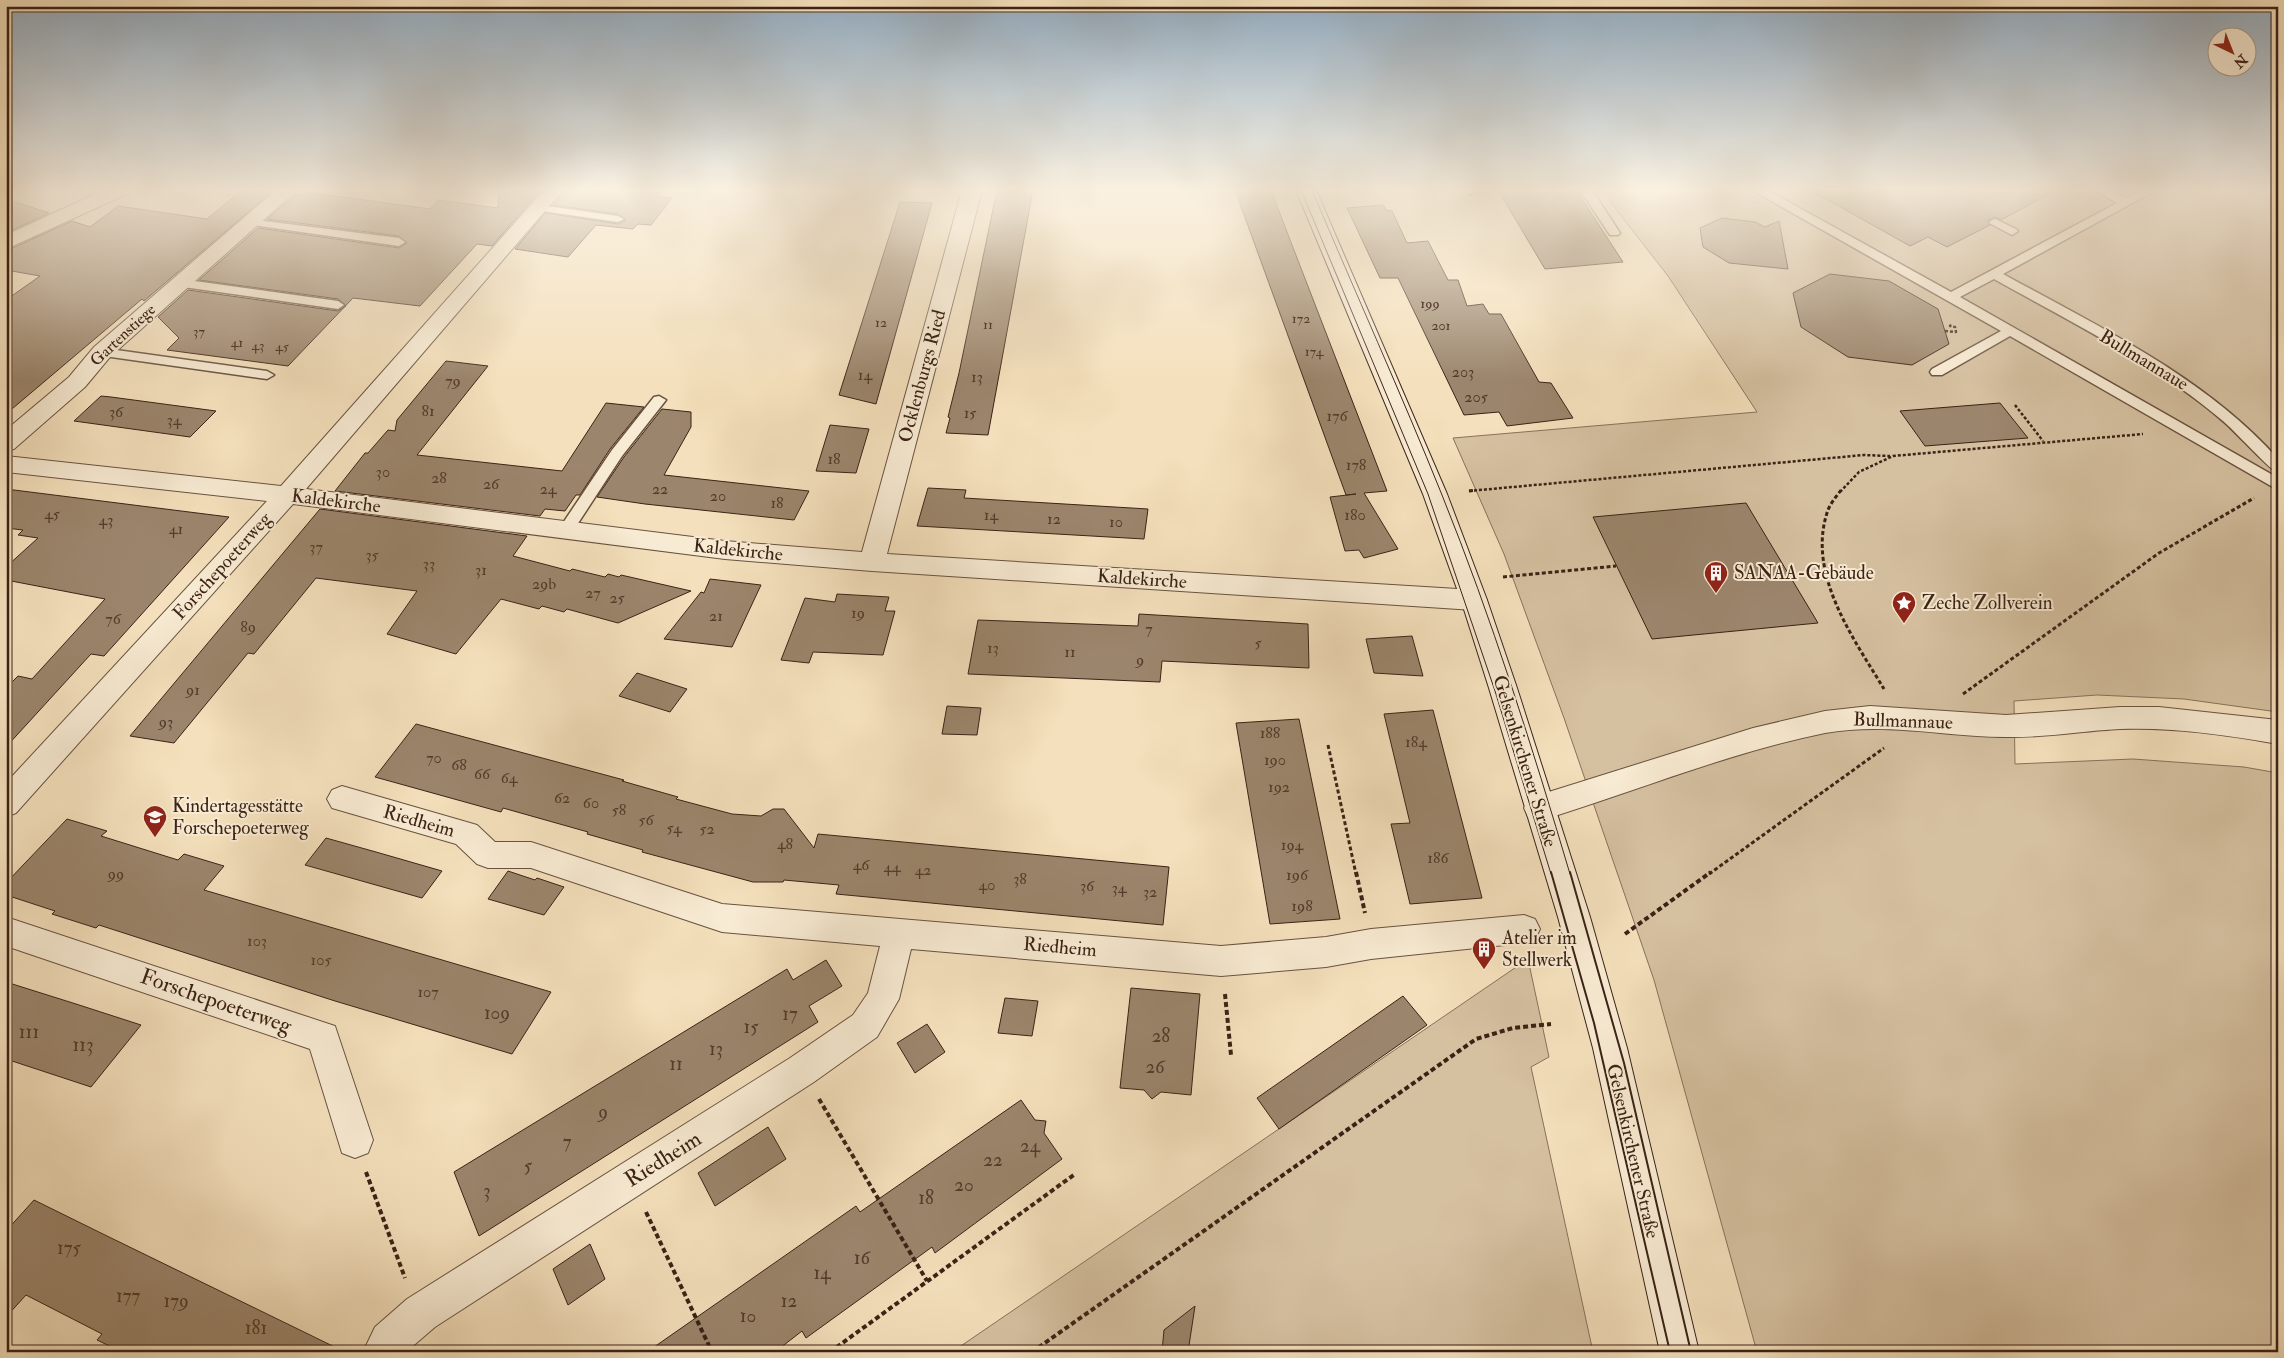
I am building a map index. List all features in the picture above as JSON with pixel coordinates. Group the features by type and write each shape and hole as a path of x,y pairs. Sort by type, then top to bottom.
{"street":[{"name":"Gartenstiege","path":"6,442 77,382 102,352 214,253"},
{"name":"Forschepoeterweg","path":"8,800 287,494 498,253"},
{"name":"Ocklenburgs Ried","path":"872,562 955,253"},
{"name":"Gelsenkirchener Straße","path":"1333,253 1434,494 1474,600 1574,917 1610,1048 1680,1352"},
{"name":"Kaldekirche","path":"6,464 287,494 725,550 872,562 1474,600"},
{"name":"Bullmannaue","path":"1539,808 1729,748 1826,722 1850,718 2008,726 2149,718 2208,722 2278,732"},
{"name":"Riedheim","path":"342,799 466,834 488,855 531,855 722,918 1221,961 1326,952 1371,944"},
{"path":"1371,944 1524,929"},
{"name":"Forschepoeterweg","path":"6,931 323,1037 355,1140"},
{"name":"Riedheim","path":"382,1352 389,1341 421,1313 802,1070 865,1026 883,1000 898,932"}],"lane":[{"path":"1872,253 2278,485"},
{"path":"1951,297 2032,253"},
{"name":"Bullmannaue","path":"1995,274 2182,382 2225,414 2259,446 2278,468"},
{"path":"180,283 338,305"},
{"path":"1937,372 2010,331"},
{"path":"102,352 267,375"},
{"path":"566,530 617,453 659,400"}],"path":[{"path":"1945,331 1956,332 1955,327 1950,326"},
{"path":"2014,405 2044,442"},
{"path":"1469,491 1864,455 1893,456 2182,431"},
{"path":"1893,456 1866,467 1837,493 1824,521 1822,544 1825,567 1839,613 1913,720"},
{"path":"1625,934 1913,720 2159,553 2260,494"},
{"path":"1503,577 1616,566"},
{"path":"1328,745 1371,944"},
{"path":"1221,961 1232,1055"},
{"path":"1032,1352 1476,1039 1502,1030 1522,1026 1551,1024"},
{"path":"802,1070 927,1282"},
{"path":"355,1140 410,1291 421,1313"},
{"path":"830,1352 1075,1174"},
{"path":"630,1180 712,1352"}],"shaded area":[{"path":"1650,253 2278,253 2278,712 2184,699 2097,695 2014,701 2015,764 2133,759 2244,767 2278,773 2278,1352 1757,1352 1654,980 1564,718 1504,554 1453,438 1757,412 1668,276"},
{"path":"1528,959 1549,1057 1531,1067 1593,1352 952,1352"}],"building":[{"path":"6,253 200,253 144,301 142,299 6,414 6,300 40,276 6,270"},
{"path":"229,253 468,253 420,306 353,298 346,306 338,299 199,280"},
{"path":"544,253 571,253 568,257"},
{"path":"884,253 918,253 876,404 839,395"},
{"path":"984,253 1021,253 988,435 946,433"},
{"path":"1258,253 1295,253 1387,491 1364,493 1398,549 1364,558 1359,550 1345,551 1330,497 1356,494 1346,495"},
{"path":"1368,253 1434,253 1448,280 1458,280 1467,306 1483,304 1489,314 1501,314 1539,382 1551,383 1573,418 1507,426 1499,412 1464,415 1398,278 1380,278"},
{"path":"1536,253 1617,253 1623,262 1545,269"},
{"path":"1713,253 1785,253 1788,269 1729,263"},
{"path":"1830,274 1889,281 1938,309 1949,344 1912,365 1848,357 1801,327 1793,293"},
{"path":"188,290 338,311 344,307 288,366 167,350 179,338 158,317"},
{"path":"446,361 488,366 417,455 562,471 606,403 644,407 610,449 580,495 576,495 565,511 545,509 540,516 335,491 365,453 368,453 388,430 395,431 397,420"},
{"path":"101,396 216,411 190,437 74,421"},
{"path":"2000,403 2028,438 1925,446 1900,411"},
{"path":"662,409 691,412 691,427 664,475 809,491 794,520 597,497 624,457"},
{"path":"830,425 869,429 856,473 816,471"},
{"path":"928,488 966,490 964,498 1148,509 1144,539 917,526"},
{"path":"6,489 229,517 104,656 91,654 6,747 6,688 18,676 32,679 105,599 6,580 6,567 38,538 18,535 23,530 6,528"},
{"name":"SANAA-Gebäude","path":"1746,503 1818,623 1652,639 1593,517"},
{"path":"320,509 527,536 513,556 570,571 572,569 605,577 608,574 619,577 621,575 691,591 618,623 567,609 564,612 542,606 539,609 501,599 456,654 387,634 417,591 316,578 254,654 248,653 174,743 130,736"},
{"path":"710,579 761,585 732,647 664,639 701,592 704,593"},
{"path":"837,594 889,597 885,611 895,611 883,655 813,652 809,663 781,660 805,598 835,602"},
{"path":"1139,614 1308,624 1309,668 1162,661 1160,682 968,674 978,620 1138,626"},
{"path":"1412,636 1423,676 1374,673 1366,639"},
{"path":"637,673 687,689 670,712 619,696"},
{"path":"947,706 981,708 977,735 942,734"},
{"path":"1433,710 1482,898 1410,904 1391,824 1410,823 1384,714"},
{"path":"1299,719 1340,919 1270,924 1236,723"},
{"path":"416,724 624,780 622,781 678,797 676,799 732,814 761,816 773,809 784,809 814,848 818,834 1169,867 1163,925 836,894 839,885 784,880 783,882 753,882 642,852 643,850 587,834 588,832 503,808 501,812 375,777"},
{"path":"67,819 107,831 101,836 178,860 184,854 224,866 204,890 551,992 512,1054 335,1001 99,925 96,928 52,914 55,911 6,895 6,883"},
{"path":"326,838 442,871 422,898 305,865"},
{"path":"508,871 564,887 544,915 488,899"},
{"path":"826,960 842,986 809,1006 818,1022 479,1236 454,1172 787,969 793,980"},
{"path":"6,982 141,1025 91,1087 6,1059"},
{"path":"1131,988 1200,994 1191,1095 1161,1092 1152,1099 1144,1090 1120,1088"},
{"path":"1403,996 1427,1025 1279,1129 1257,1098"},
{"path":"1005,998 1038,1001 1032,1036 998,1033"},
{"path":"927,1024 945,1052 915,1073 897,1043"},
{"path":"1021,1100 1035,1120 1046,1121 1044,1133 1062,1159 935,1253 932,1247 806,1338 802,1331 775,1352 647,1352 856,1206 860,1212"},
{"path":"768,1127 786,1159 715,1206 698,1173"},
{"path":"34,1200 345,1352 122,1352 97,1340 102,1334 26,1295 6,1317 6,1231"},
{"path":"590,1244 605,1279 568,1305 553,1269"},
{"path":"1195,1306 1188,1352 1162,1352 1164,1330"}],"tram line":[{"path":"1327,253 1428,494 1495,691 1551,874"},
{"path":"1339,253 1442,495 1478,589 1541,778 1570,874"},
{"path":"1551,872 1594,1023 1670,1352"},
{"path":"1570,872 1624,1063 1691,1352"}],"place":[{"name":"SANAA-Gebäude","path":"1716,594"},
{"name":"Zeche Zollverein","path":"1904,624"},
{"name":"Kindertagesstätte Forschepoeterweg","path":"155,838"},
{"name":"Atelier im Stellwerk","path":"1484,970"}]}
